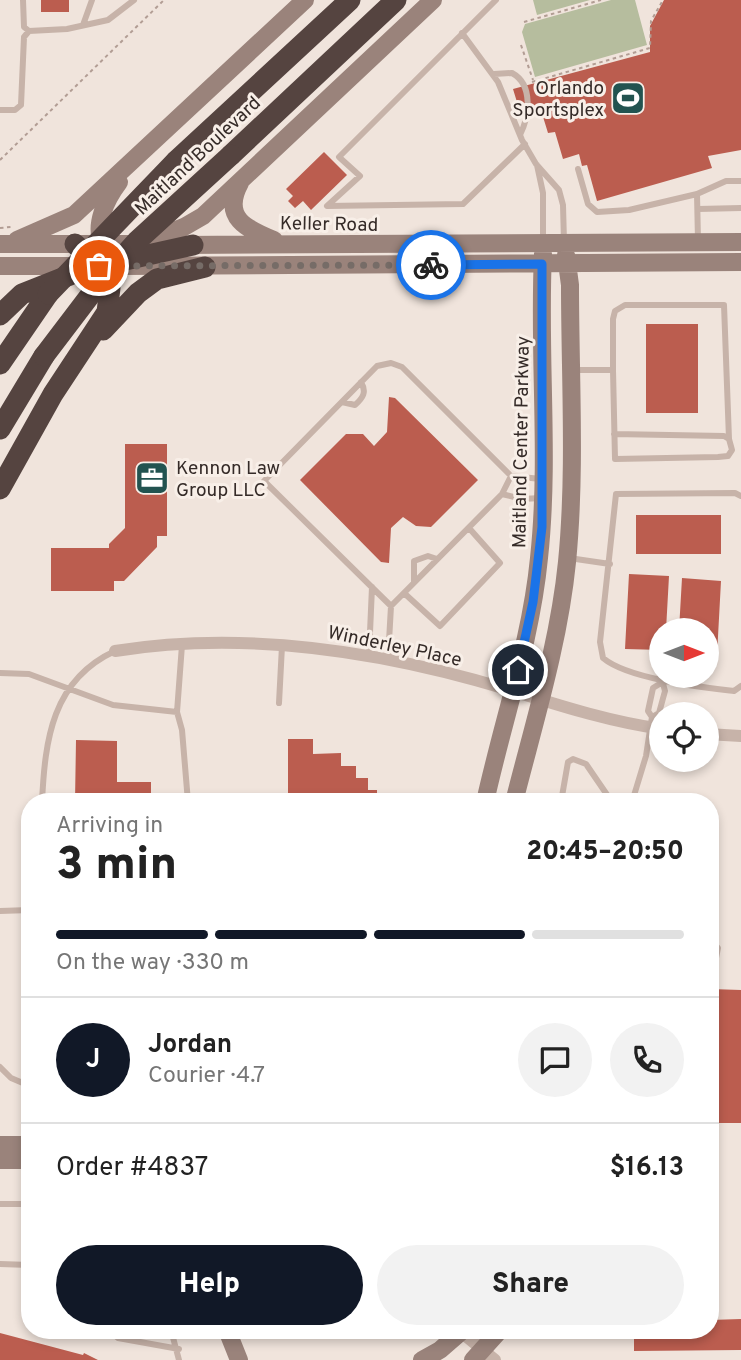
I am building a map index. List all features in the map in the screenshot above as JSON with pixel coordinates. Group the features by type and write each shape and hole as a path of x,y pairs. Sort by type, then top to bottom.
{"highway":[{"name":"Maitland Boulevard","path":"0,364 48,293 176,161 350,0"},
{"name":"Maitland Boulevard","path":"0,429 44,356 101,281 137,241 396,0"},
{"path":"356,39 405,0"},
{"path":"75,244 105,260"},
{"path":"0,315 22,294 105,260 193,245"},
{"path":"0,489 53,394 107,312 111,298 105,260"},
{"path":"88,343 138,293 157,279 205,267"}],"street":[{"path":"3,244 58,224 74,215 305,0"},
{"path":"140,244 184,227 203,216 433,0"},
{"path":"105,260 104,207 110,194 142,152"},
{"path":"243,177 235,198 237,219 250,230 281,242"},
{"name":"Keller Road","path":"105,260 140,244 741,242"},
{"path":"3,244 75,244"},
{"name":"Maitland Center Parkway","path":"487,793 537,578 543,498 543,244"},
{"path":"516,793 556,632 568,557 571,491 570,370 565,244"},
{"name":"Keller Road","path":"0,266 105,260 205,267 741,262"},
{"path":"543,479 571,491"},
{"path":"543,498 571,491"},
{"name":"Winderley Place","path":"115,650 181,645 282,646 338,650 513,691 539,701 649,724"},
{"path":"719,735 741,736"},
{"path":"0,1145 21,1145"},
{"path":"0,1160 21,1160"},
{"path":"231,1339 239,1360"},
{"path":"422,1360 453,1339"},
{"path":"469,1339 484,1356 494,1339"}],"lane":[{"path":"23,0 24,27 29,31"},
{"path":"83,25 92,0"},
{"path":"0,110 15,110 21,105 24,37 29,31 108,20 134,0"},
{"path":"496,0 339,157 360,176 327,206 463,204 525,145"},
{"path":"462,33 494,74 520,135 536,164 559,190 563,205 565,244"},
{"path":"494,74 512,73 521,82 529,111 520,135"},
{"path":"536,164 544,193 543,244"},
{"path":"578,169 588,204 597,212 629,210 697,194 726,181 741,180"},
{"path":"697,194 698,242"},
{"path":"698,209 741,208"},
{"path":"625,305 724,305 730,453 718,457 615,459 613,370 613,319 625,305"},
{"path":"391,606 264,481 377,366 391,363 402,367 511,476 543,479"},
{"path":"570,370 613,370"},
{"path":"342,402 355,405 363,398 365,388 361,382"},
{"path":"614,435 716,436 729,439"},
{"path":"387,661 391,606 502,494 511,476"},
{"path":"649,677 603,658 600,642 610,564 614,497 616,494 735,493 741,496"},
{"path":"502,494 522,499 543,498"},
{"path":"404,593 440,626 500,563 469,528"},
{"path":"414,582 414,561 428,556 437,559"},
{"path":"568,557 610,564"},
{"path":"369,657 372,587"},
{"path":"181,645 177,712 182,730 187,793"},
{"path":"279,703 282,646"},
{"path":"43,793 46,742 54,715 69,690 102,657 115,650"},
{"path":"0,673 29,674 113,705 177,712"},
{"path":"712,688 734,691 741,686"},
{"path":"635,793 649,744"},
{"path":"563,793 568,762 573,759 586,764 606,793"},
{"path":"0,911 21,910"},
{"path":"0,1067 11,1078 21,1082"},
{"path":"0,1204 21,1204"},
{"path":"0,1264 21,1265"},
{"path":"124,1339 179,1349"},
{"path":"175,1339 179,1349 179,1360"}],"path":[{"path":"0,160 164,0"},
{"path":"524,22 601,0"},
{"path":"521,45 532,81 650,48 651,21 663,0"}],"green space":[{"path":"533,0 590,0 537,15"},
{"path":"611,0 635,0 647,45 535,77 522,32 525,24"}],"building":[{"path":"41,0 69,0 69,12 41,12"},
{"name":"Orlando Sportsplex","path":"664,0 741,0 741,150 708,156 712,168 597,201 587,165 582,166 579,154 563,159 555,132 548,133 540,107 520,112 513,89 650,52 650,26"},
{"path":"324,152 347,175 311,210 303,201 295,208 288,201 293,196 286,189"},
{"path":"646,324 698,324 698,413 646,413"},
{"path":"389,397 395,398 478,480 431,527 416,526 403,517 391,528 389,563 381,562 300,480 346,434 363,434 374,446 387,432"},
{"path":"125,444 167,444 167,536 157,536 157,547 124,581 114,581 114,591 51,591 51,548 109,548 109,544 125,528"},
{"path":"636,515 721,515 721,554 636,554"},
{"path":"629,574 669,576 667,618 649,618 649,650 625,649"},
{"path":"682,578 721,581 719,618 680,618"},
{"path":"288,739 313,739 313,754 341,753 341,766 356,766 356,778 368,778 368,790 377,790 377,793 288,793"},
{"path":"76,740 117,741 117,782 151,782 151,793 75,793"},
{"path":"719,989 741,990 741,1123 719,1123"},
{"path":"741,1319 741,1350 634,1351 634,1339 719,1339 719,1320"},
{"path":"0,1333 83,1355 84,1353 98,1360 0,1360"}],"way so far":[{"path":"99,266 431,265"}],"place":[{"name":"Orlando Sportsplex","path":"628,98"},
{"name":"Kennon Law Group LLC","path":"152,478"}],"route":[{"path":"431,265 542,264 542,527 533,602 518,670"}]}
